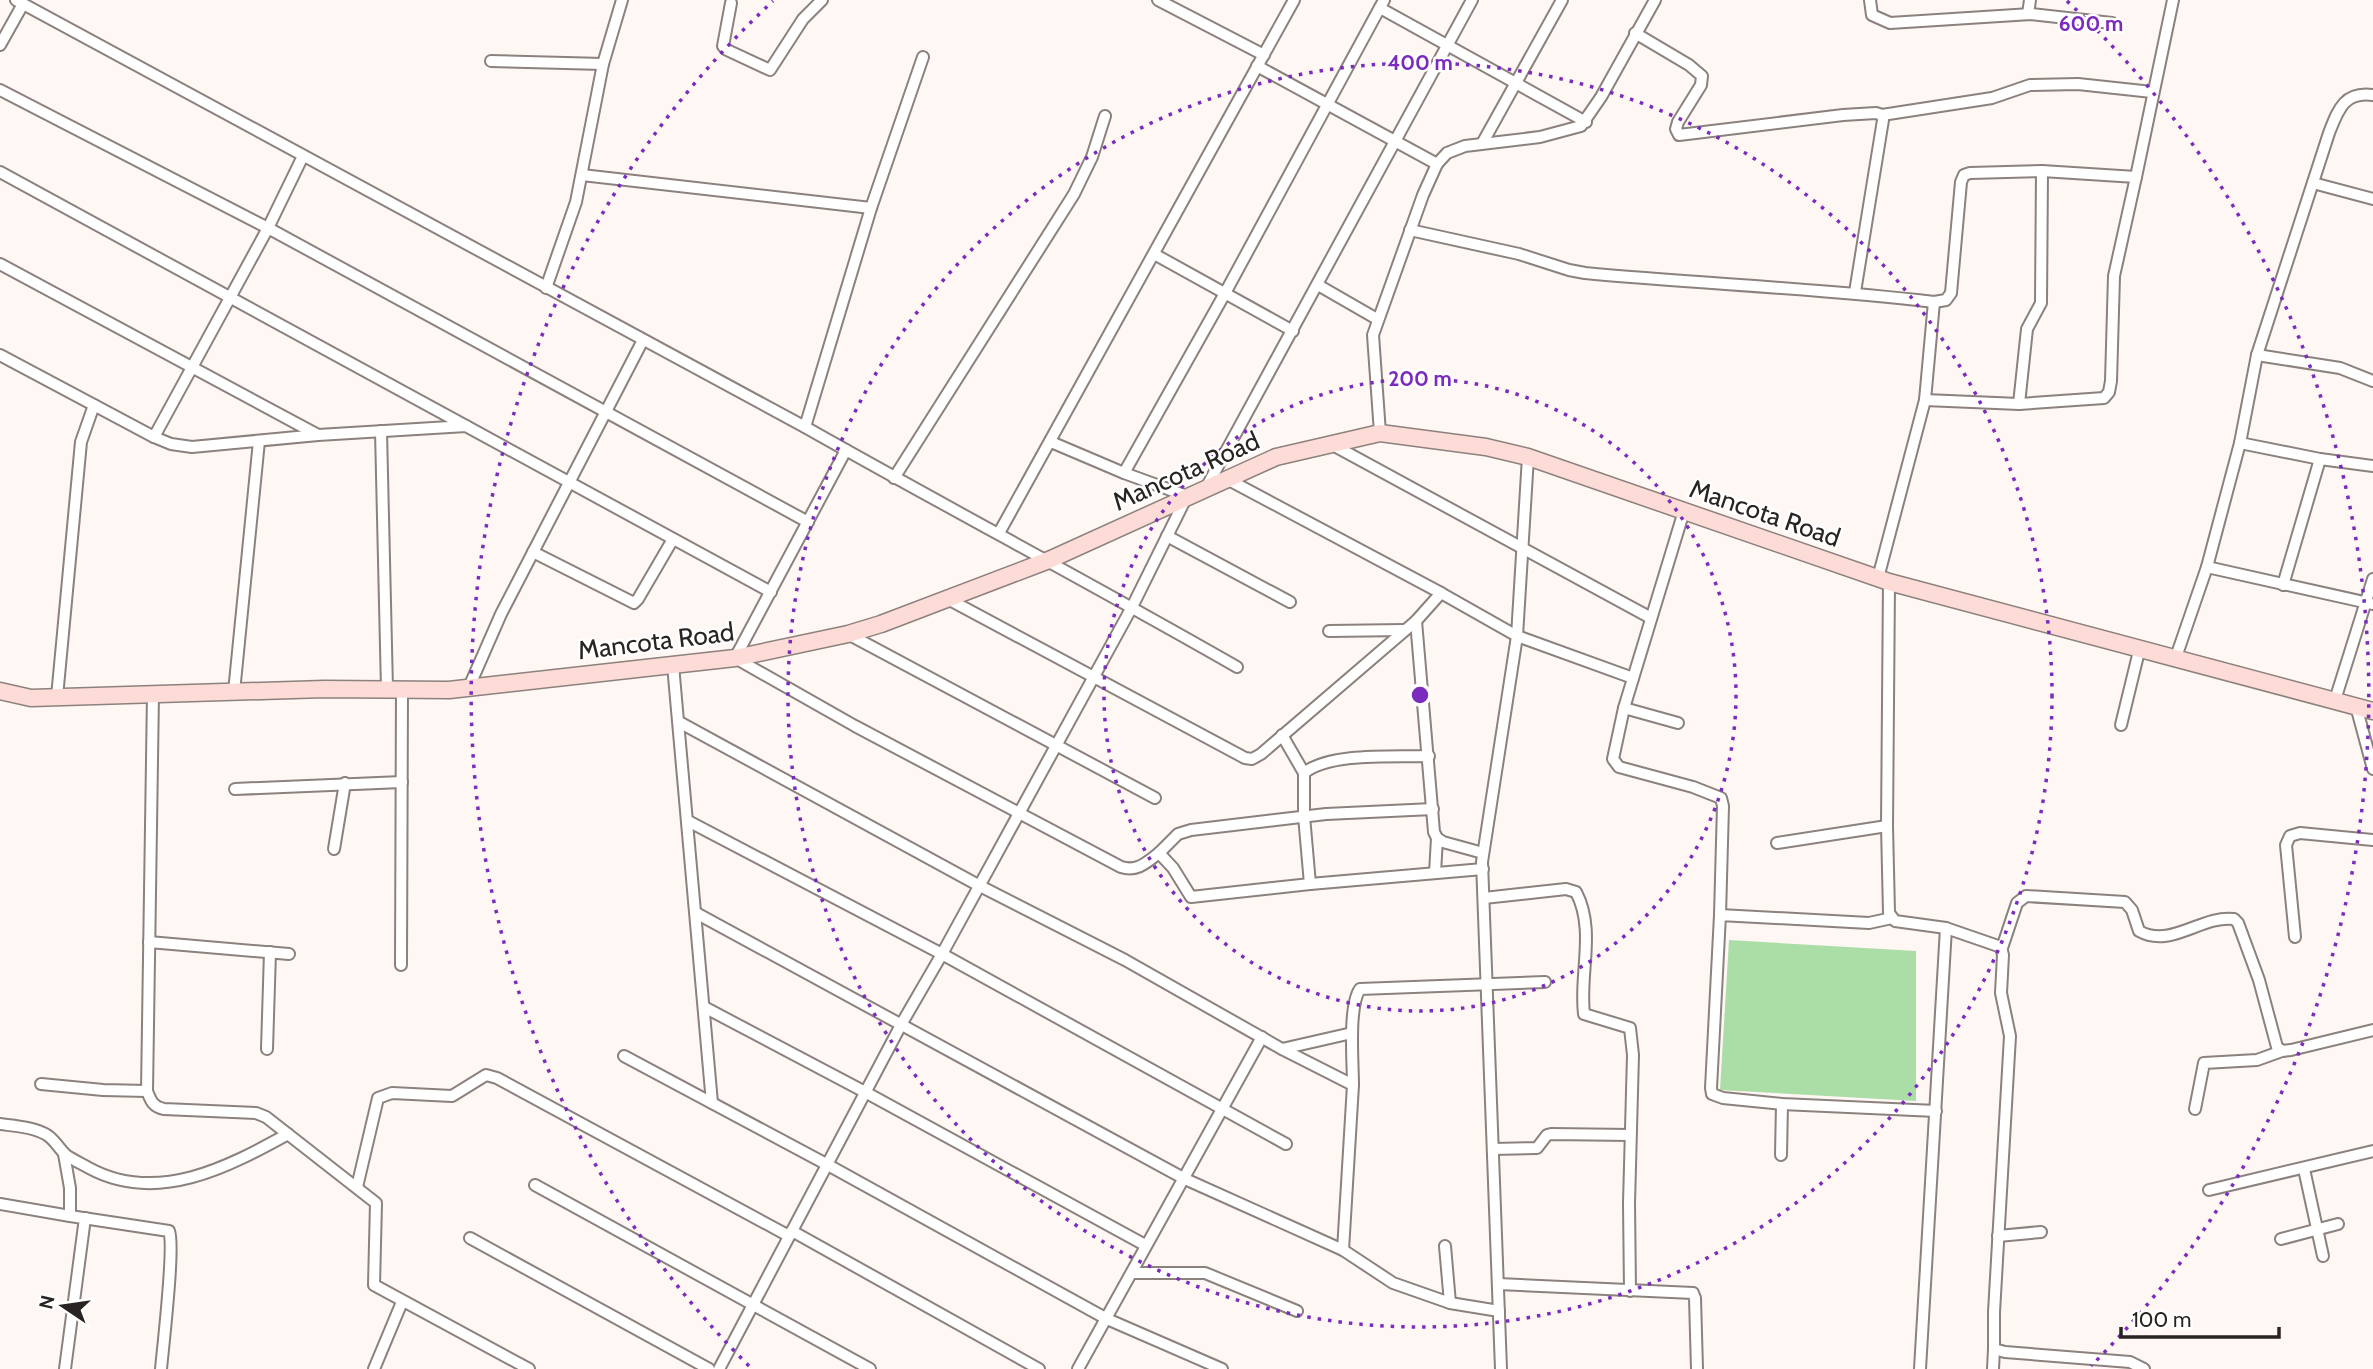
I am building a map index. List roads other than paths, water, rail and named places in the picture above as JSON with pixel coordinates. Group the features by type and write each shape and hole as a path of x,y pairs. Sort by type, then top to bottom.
{"main road":[{"name":"Mancota Road","path":"0,691 31,698 469,687 735,658 848,634 1049,560 1276,457 1380,433 1486,447 1528,457 1883,580 2373,711"}],"street":[{"path":"545,288 566,233 582,175 603,64 622,0"},
{"path":"731,3 723,46 761,68 770,70 803,19 822,0"},
{"path":"1158,0 1172,3 1264,55"},
{"path":"999,533 1294,0"},
{"path":"1206,488 1472,0"},
{"path":"1483,142 1562,0"},
{"path":"1380,433 1373,335 1410,230 1437,164 1447,153 1483,142 1540,137 1573,130 1586,122 1655,0"},
{"path":"1870,0 1872,15 1890,23 2028,14 2112,23"},
{"path":"2028,14 2030,0"},
{"path":"1925,400 2019,404 2097,400 2104,398 2109,392 2114,276 2173,0"},
{"path":"0,46 19,2 1049,560 1237,667"},
{"path":"1124,473 1382,4 1447,45 1586,122"},
{"path":"1635,33 1689,65 1702,76 1701,85 1678,122 1676,129 1679,135 1843,115 1882,115 1992,99 2030,85 2078,84 2152,92"},
{"path":"805,427 871,208 923,57"},
{"path":"491,61 603,64"},
{"path":"1257,66 1437,164"},
{"path":"0,90 268,228 808,522"},
{"path":"2176,657 2207,567 2240,443 2257,355 2329,134 2346,100 2363,94 2373,95"},
{"path":"1855,292 1882,115"},
{"path":"894,478 1074,194 1092,157 1105,116"},
{"path":"154,437 268,228 303,156"},
{"path":"1410,230 1519,254 1569,271 1787,290 1855,292 1934,302 1946,300 1951,293 1961,182 1964,175 2042,171 2136,177"},
{"path":"2019,404 2026,329 2041,303 2042,171"},
{"path":"0,172 771,592"},
{"path":"582,175 871,208"},
{"path":"2313,183 2373,199"},
{"path":"1154,254 1293,331"},
{"path":"0,264 318,435"},
{"path":"1318,285 1377,320"},
{"path":"1892,918 1887,906 1883,580 1925,400 1934,302"},
{"path":"469,687 501,614 643,340"},
{"path":"0,355 154,437 181,446 466,426"},
{"path":"2257,355 2340,368 2373,381"},
{"path":"57,697 80,442 94,405"},
{"path":"381,431 394,689 402,782 401,965"},
{"path":"234,692 259,441"},
{"path":"719,1369 902,1023 1132,607 1187,496 1051,442"},
{"path":"2240,443 2320,459 2373,466"},
{"path":"1331,444 1651,618"},
{"path":"846,450 735,658 855,726 1126,869 1141,867 1178,834 1191,830 1304,816 1433,809"},
{"path":"1501,1369 1483,853 1517,636 1528,457"},
{"path":"2283,585 2320,459"},
{"path":"1227,479 1517,636 1633,678"},
{"path":"1684,511 1624,708 1613,754 1615,765 1721,798 1720,915 1712,1094 1723,1098 1782,1104 1936,1111"},
{"path":"1167,536 1290,602"},
{"path":"533,552 634,603 673,539"},
{"path":"2207,567 2370,603"},
{"path":"2334,700 2370,603 2373,579"},
{"path":"948,598 1245,758 1252,759 1416,621 1441,593"},
{"path":"1416,621 1434,832 1437,838 1435,873"},
{"path":"1329,631 1405,630"},
{"path":"848,634 1155,799"},
{"path":"2121,725 2140,647"},
{"path":"673,665 712,1103"},
{"path":"153,694 147,1091 152,1103 156,1108 262,1115 373,1199 377,1207 373,1282 378,1288 530,1369"},
{"path":"2356,706 2373,769"},
{"path":"1624,708 1678,723"},
{"path":"679,722 978,886 1125,960 1282,1049 1353,1085"},
{"path":"1282,735 1304,773 1304,816 1310,884"},
{"path":"1304,773 1327,762 1347,759 1429,756"},
{"path":"235,789 402,782"},
{"path":"334,849 345,783"},
{"path":"688,821 942,954 1286,1144"},
{"path":"1777,843 1887,826"},
{"path":"2295,937 2286,845 2290,836 2300,834 2373,841"},
{"path":"1437,838 1483,853"},
{"path":"1158,853 1173,868 1191,897 1483,869"},
{"path":"1484,898 1566,889 1576,892 1586,935 1584,1014 1626,1025 1632,1032 1630,1291"},
{"path":"1993,1369 2010,1036 2001,992 2002,948 2017,903 2026,896 2125,902 2132,910 2138,931 2154,936 2175,934 2218,919 2234,919 2238,923 2259,980 2274,1040 2282,1051"},
{"path":"696,913 1185,1179 1343,1250 1393,1283 1450,1303 1499,1311"},
{"path":"1720,915 1868,923 1892,918 1909,924 1946,928 2002,948"},
{"path":"1920,1369 1946,928"},
{"path":"149,942 289,954"},
{"path":"267,1049 270,952"},
{"path":"1343,1250 1353,1085 1352,1032 1356,996 1360,989 1545,982"},
{"path":"704,1007 1145,1245"},
{"path":"2195,1109 2204,1063 2257,1060 2282,1051 2373,1030"},
{"path":"1282,1049 1352,1032"},
{"path":"1078,1369 1262,1037"},
{"path":"624,1056 1107,1319 1222,1369"},
{"path":"357,1187 377,1098 392,1093 452,1096 486,1075 790,1234 1039,1369"},
{"path":"41,1084 147,1091"},
{"path":"1781,1155 1782,1104"},
{"path":"0,1124 48,1135 64,1154 104,1175 139,1184 156,1185 238,1161 288,1134"},
{"path":"1493,1149 1537,1148 1544,1138 1551,1134 1630,1135"},
{"path":"2209,1190 2373,1152"},
{"path":"64,1154 70,1188 70,1216"},
{"path":"2304,1169 2323,1256"},
{"path":"535,1185 870,1369"},
{"path":"0,1203 164,1229 171,1236 161,1369"},
{"path":"65,1369 85,1218"},
{"path":"2281,1238 2338,1223"},
{"path":"1998,1236 2041,1232"},
{"path":"470,1238 709,1369"},
{"path":"1445,1246 1450,1303"},
{"path":"1133,1273 1205,1273 1297,1311"},
{"path":"1498,1284 1693,1293 1698,1369"},
{"path":"374,1369 402,1302"},
{"path":"1994,1349 2130,1362 2144,1369"}]}
